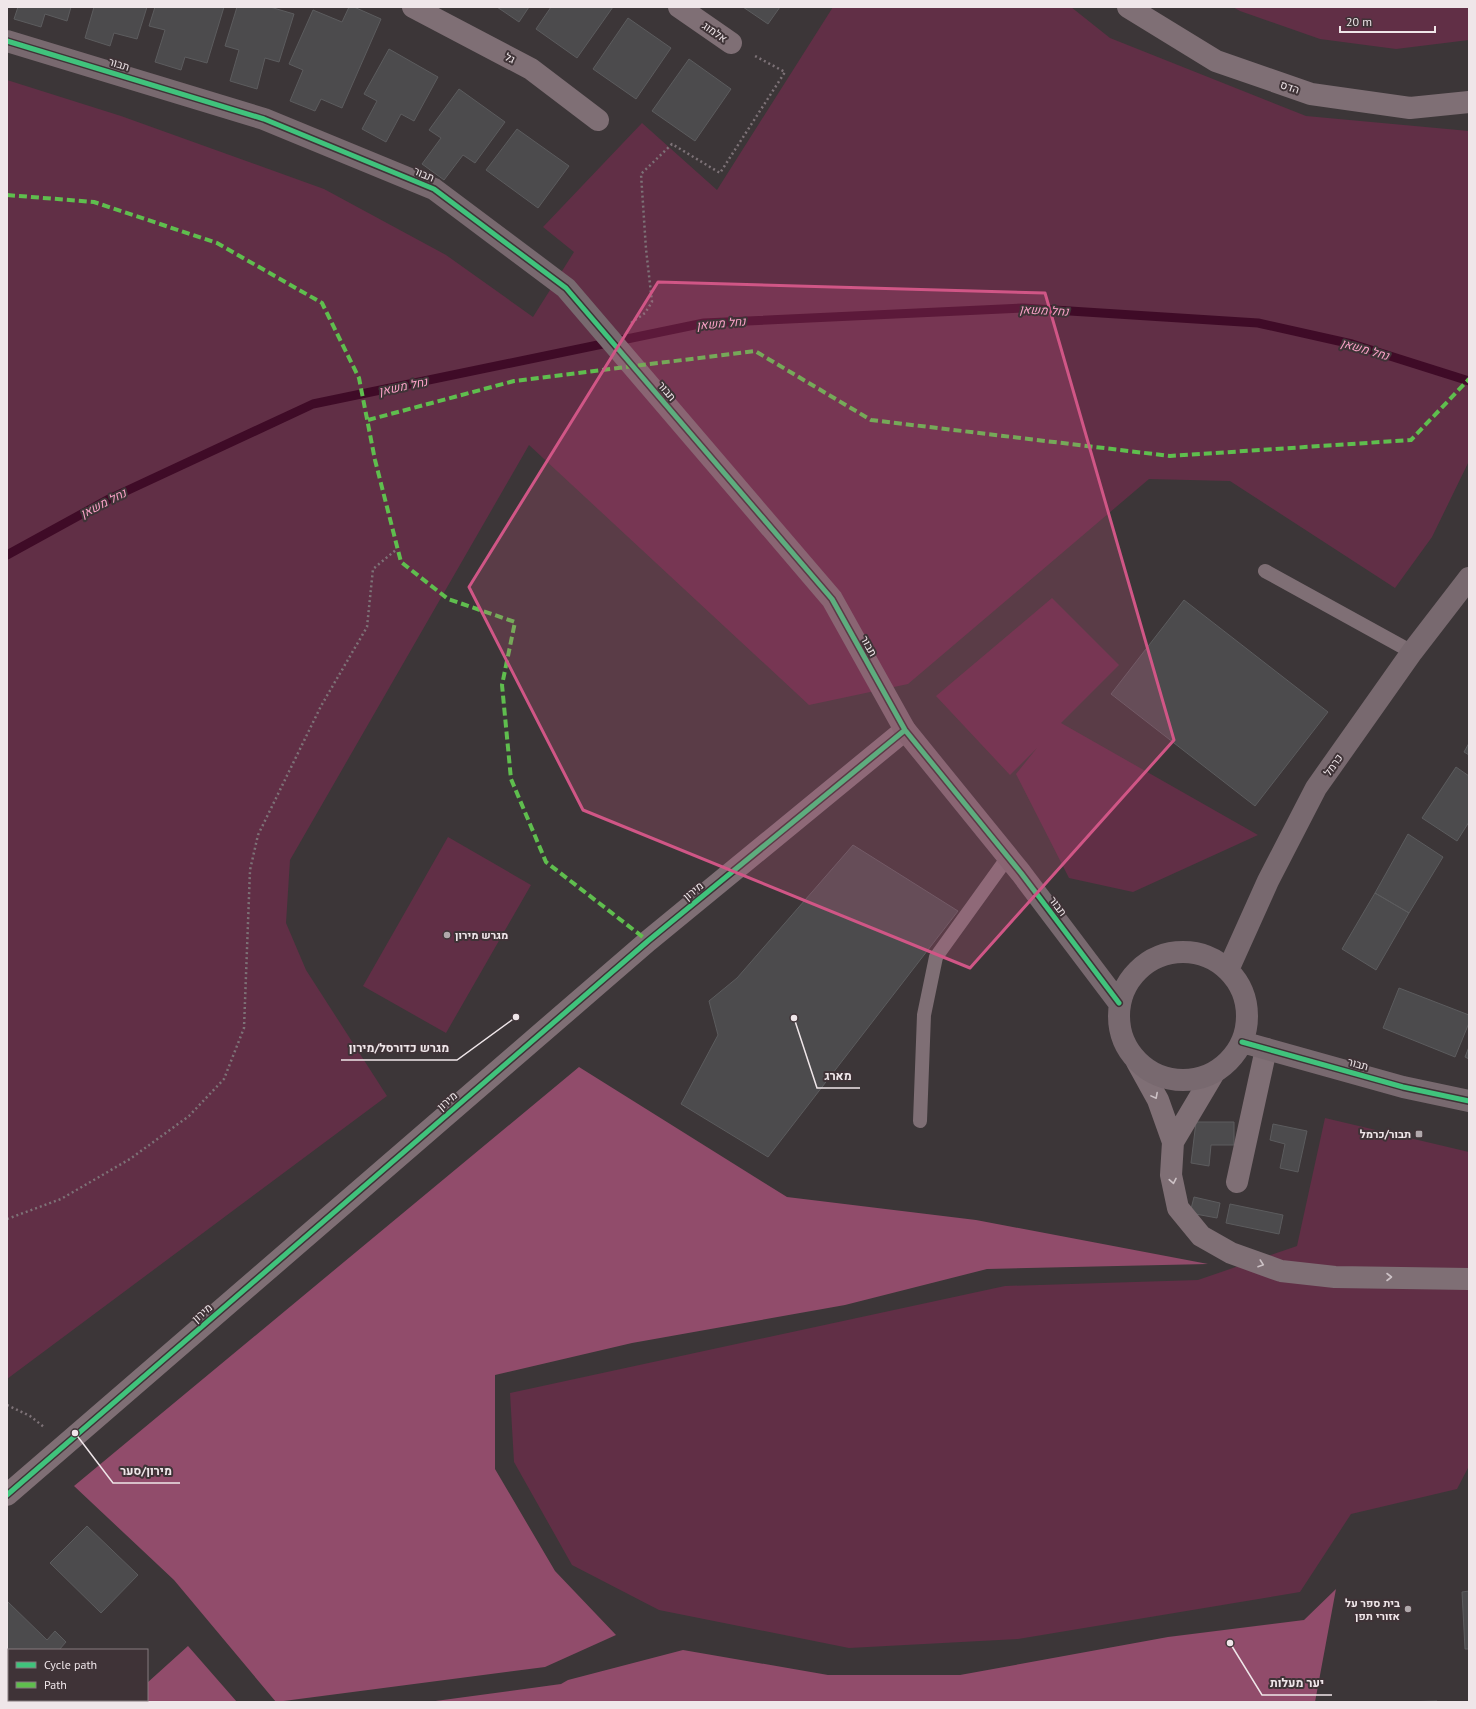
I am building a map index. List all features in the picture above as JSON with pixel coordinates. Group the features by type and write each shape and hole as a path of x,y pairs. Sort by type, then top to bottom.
{"street":[{"name":"גל","path":"413,7 531,69 598,120"},
{"name":"אלמוג","path":"678,7 731,43"},
{"name":"הדס","path":"1128,7 1216,61 1311,94 1410,108 1469,102"},
{"name":"תבור","path":"7,41 264,119 434,189 566,288 832,599 905,730 1008,857 1119,1003"},
{"name":"כרמל","path":"1228,970 1268,881 1316,788 1412,652 1469,578"},
{"name":"מירון","path":"7,1495 648,940 905,730"},
{"path":"1136,1062 1153,1074 1174,1080 1194,1079 1214,1073 1231,1060 1242,1042 1247,1023 1246,1003 1239,985 1228,970 1212,958 1193,953 1173,953 1154,958 1138,969 1126,985 1119,1003 1118,1024 1124,1044 1158,1100 1173,1142 1171,1175 1178,1208 1201,1236 1232,1254 1281,1271 1335,1277 1469,1279"},
{"name":"תבור","path":"1242,1042 1403,1087 1469,1101"},
{"path":"1237,1182 1266,1049"},
{"path":"1173,1142 1214,1073"}],"lane":[{"path":"1265,572 1412,652"},
{"path":"920,1121 924,1015 936,957 1008,857"}],"path":[{"path":"610,339 645,312 652,302 646,249 641,174 672,144 720,173 785,72 731,43"},
{"path":"7,1219 61,1200 130,1159 188,1116 224,1079 244,1028 250,870 258,835 321,706 367,626 373,569 398,549"},
{"path":"7,1405 30,1416 68,1443"}],"highlighted area":[{"path":"658,282 1045,293 1174,740 970,968 583,810 469,587"}],"shaded area":[{"path":"833,7 1071,7 1110,38 1306,116 1469,131 1469,461 1432,537 1395,588 1230,481 1149,479 908,684 809,705 529,445 290,860 286,923 306,970 387,1096 7,1379 7,80 121,116 324,189 446,255 533,317 574,252 543,227 642,123 717,190"},
{"path":"1233,7 1469,7 1469,40 1396,49 1320,39 1240,11"},
{"path":"1052,598 1119,665 1061,723 1258,835 1133,892 1069,878 1016,774 1037,748 1010,775 936,696"},
{"name":"מגרש מירון","path":"448,837 531,885 446,1033 363,986"},
{"path":"579,1067 787,1197 976,1220 1208,1264 987,1269 845,1305 632,1343 495,1375 495,1469 555,1571 616,1635 545,1667 276,1702 174,1580 74,1486"},
{"path":"1325,1118 1469,1152 1469,1466 1457,1489 1351,1514 1300,1592 1018,1639 849,1648 659,1610 572,1565 514,1462 510,1393 1005,1286 1198,1280 1297,1246"},
{"path":"1336,1589 1315,1702 428,1702 561,1684 568,1680 683,1650 828,1675 960,1675 1168,1637 1304,1620"},
{"path":"188,1646 237,1702 126,1702 148,1701 148,1682"}],"building":[{"path":"18,7 71,7 67,21 45,14 41,27 14,19"},
{"path":"94,7 147,7 137,39 114,33 110,46 85,38"},
{"path":"155,7 224,7 207,63 185,57 181,70 155,62 165,30 149,26"},
{"path":"237,7 270,7 294,14 279,62 265,58 257,89 230,81 239,50 225,46"},
{"path":"349,7 354,7 381,19 342,108 321,99 315,111 290,101 303,70 289,64 313,10 342,22"},
{"path":"497,7 529,7 519,22"},
{"path":"551,7 613,7 577,58 536,29"},
{"path":"743,7 780,7 768,24"},
{"path":"628,18 671,48 636,99 593,69"},
{"path":"389,49 438,77 414,121 401,114 386,142 362,129 377,101 364,94"},
{"path":"689,59 731,89 695,141 652,111"},
{"path":"459,89 505,122 475,163 463,155 444,180 422,164 441,138 429,130"},
{"path":"517,129 569,166 538,208 486,170"},
{"path":"1184,600 1328,712 1255,806 1111,694"},
{"path":"1469,743 1469,755 1464,752"},
{"path":"1456,767 1469,776 1469,822 1457,841 1422,818"},
{"path":"1408,834 1443,857 1409,913 1375,893"},
{"path":"853,845 958,911 768,1157 681,1104 718,1035 709,1001 737,978"},
{"path":"1375,893 1409,913 1376,970 1342,949"},
{"path":"1399,988 1469,1015 1469,1023 1455,1057 1383,1028"},
{"path":"1469,1047 1469,1059 1465,1057"},
{"path":"1196,1122 1234,1122 1234,1145 1211,1145 1209,1166 1191,1163"},
{"path":"1273,1124 1307,1131 1298,1172 1280,1168 1285,1144 1270,1140"},
{"path":"1194,1197 1220,1203 1217,1218 1190,1213"},
{"path":"1230,1204 1283,1215 1279,1234 1226,1223"},
{"path":"87,1526 138,1575 101,1613 50,1563"},
{"path":"1469,1591 1469,1649 1465,1649 1462,1592"},
{"path":"7,1601 47,1640 55,1631 66,1642 60,1649 8,1649 8,1657"},
{"path":"1437,1701 1437,1702 1401,1702"}],"waterway":[{"name":"נחל משאן","path":"7,555 109,499 313,404 704,323 1023,308 1258,323 1352,344 1469,381"}],"marked path":[{"path":"7,195 94,202 217,243 322,303 359,378 375,460 401,562 448,599 515,622 502,685 511,779 546,862 648,941"},
{"path":"368,420 514,381 755,351 871,420 1170,456 1411,440 1469,379"}],"cycle path":[{"path":"7,41 264,119 434,189 566,288 832,599 905,730 1021,873 1119,1003"},
{"path":"7,1495 648,941 905,730"},
{"path":"1242,1042 1403,1087 1469,1101"}],"place":[{"name":"מגרש מירון","path":"447,935"},
{"name":"מגרש כדורסל/מירון","path":"516,1017"},
{"name":"מארג","path":"794,1018"},
{"name":"תבור/כרמל","path":"1419,1134"},
{"name":"מירון/סער","path":"75,1433"},
{"name":"בית ספר על אזורי תפן","path":"1408,1609"},
{"name":"יער מעלות","path":"1230,1643"}]}
